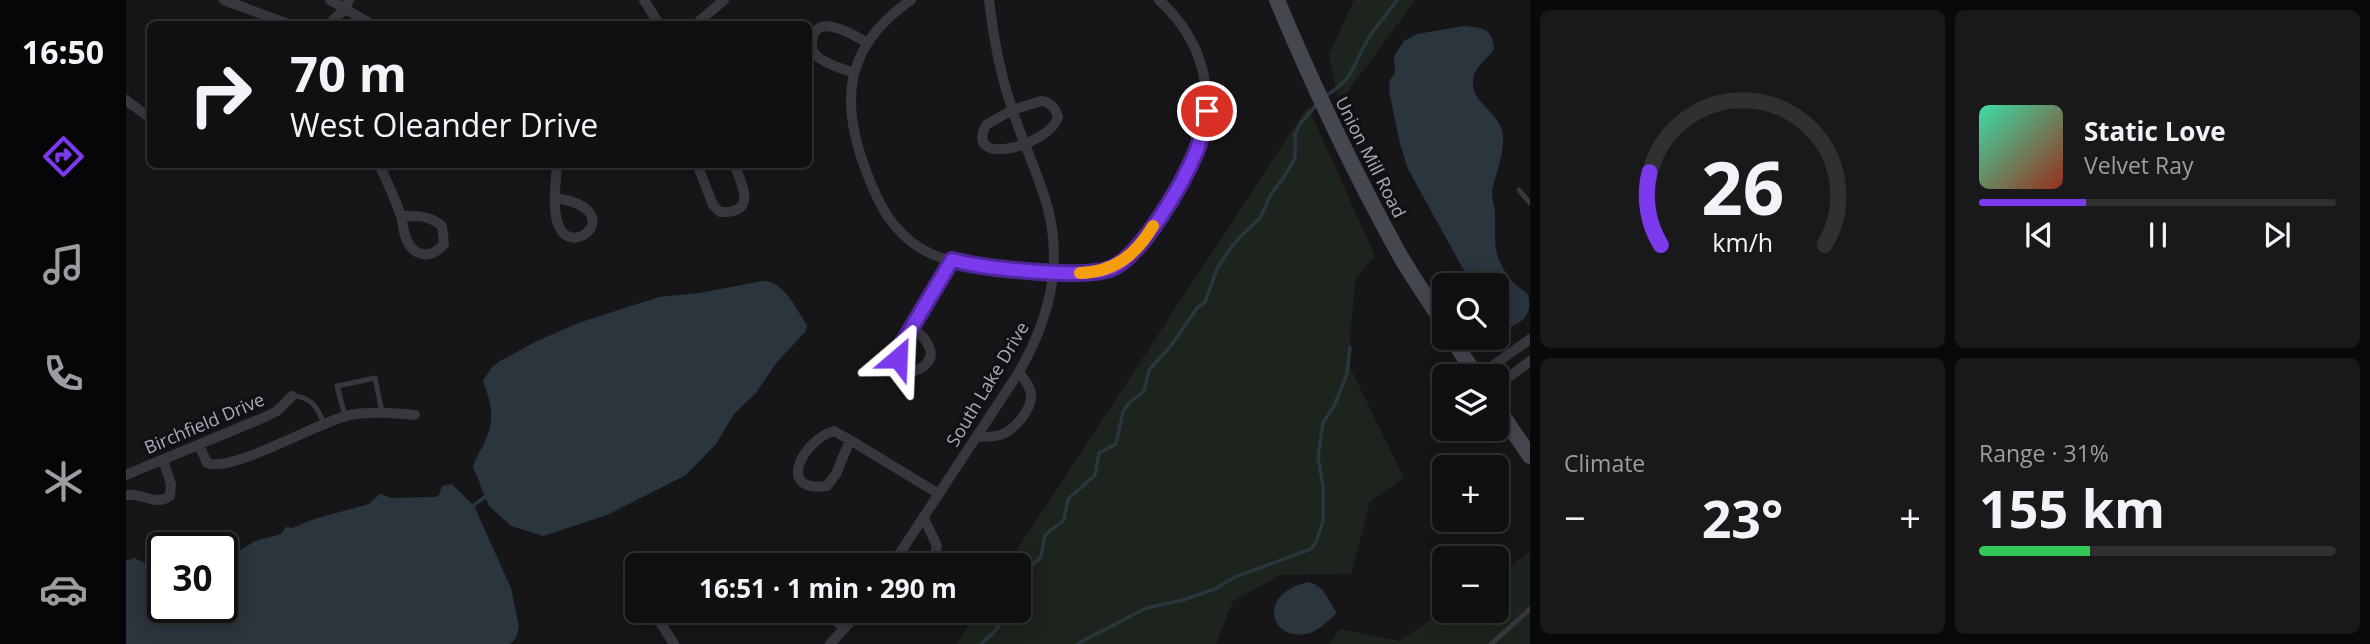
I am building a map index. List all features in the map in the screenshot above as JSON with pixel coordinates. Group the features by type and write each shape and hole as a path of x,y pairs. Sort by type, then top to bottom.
{"street":[{"path":"224,0 280,21"},
{"path":"330,0 347,4 367,21"},
{"path":"644,0 657,21"},
{"path":"700,21 724,0"},
{"path":"911,0 889,16 861,52 853,73 850,96 852,128 867,175 881,205 898,230 933,254 987,267 1052,272 1099,272 1111,269 1131,255 1164,209 1198,147 1207,111 1203,68 1185,30 1159,0"},
{"name":"South Lake Drive","path":"900,553 1019,372 1043,325 1049,302 1053,233 1048,211 1012,110 995,48 989,0"},
{"name":"Union Mill Road","path":"1276,0 1320,101 1399,253 1432,306"},
{"path":"332,21 347,4"},
{"path":"853,73 815,53 812,38 815,31 820,27 834,26 868,43"},
{"path":"126,100 147,116"},
{"path":"1041,101 1047,102 1058,117 1051,130 1025,144 996,150 984,144 982,138 986,125 1012,110 1041,101"},
{"path":"381,168 411,248 419,254 429,256 438,252 444,244 442,226 425,216 401,216"},
{"path":"556,198 557,168"},
{"path":"699,168 713,205 720,212 731,213 742,206 746,196 736,168"},
{"path":"912,327 952,260"},
{"path":"1495,364 1530,339"},
{"path":"1509,377 1530,361"},
{"path":"977,437 1002,435 1024,414 1032,397 1019,372"},
{"name":"Birchfield Drive","path":"126,475 277,411 292,396"},
{"path":"199,444 207,463 218,466 345,416 382,412 415,415"},
{"path":"1509,425 1530,456"},
{"path":"850,440 836,474 827,486 812,488 801,481 797,469 801,457 824,434 834,431 850,440 939,495"},
{"path":"126,495 133,494 158,501 170,496 172,484 163,460"},
{"path":"924,518 937,546 935,553"},
{"path":"660,623 672,643"},
{"path":"839,623 845,628"},
{"path":"830,644 849,623"}],"lane":[{"path":"1519,190 1530,203"},
{"path":"345,416 337,386 375,378 382,412"},
{"path":"292,396 302,396 310,401 320,412 324,424"},
{"path":"1491,644 1530,609"}],"shaded area":[{"path":"1354,0 1416,0 1339,103 1329,54"},
{"path":"1464,26 1486,30 1492,37 1494,49 1474,75 1473,87 1476,95 1497,120 1503,135 1492,197 1496,251 1506,273 1465,273 1408,169 1389,91 1390,80 1395,73 1394,56 1404,41 1417,34"},
{"path":"1308,106 1375,256 1355,280 1348,363 1404,478 1370,502 1351,574 1280,575 1233,601 1216,644 956,644 970,623 1031,623 1031,553 1015,553"},
{"path":"1509,277 1529,299 1527,314 1509,327"},
{"path":"762,281 777,285 783,290 807,325 806,331 777,362 756,393 734,414 716,444 686,475 607,515 543,536 511,526 489,506 473,467 490,428 490,405 483,381 491,368 539,340 581,322 659,297 699,293"},
{"path":"452,484 474,506 511,588 519,627 516,638 510,644 126,644 126,561 134,558 147,564 147,623 238,623 238,551 255,541 281,534 286,527 292,528 369,504 380,494 392,498 435,497 439,495 442,486"},
{"path":"1530,552 1530,644 1329,644 1340,629 1399,641 1432,619 1432,623 1509,623 1509,566"},
{"path":"1309,582 1323,591 1337,613 1310,633 1296,634 1285,631 1274,615 1275,605 1281,596 1292,588"}],"waterway":[{"path":"1324,97 1347,78 1370,36 1397,0"},
{"path":"1031,566 1041,557 1045,535 1064,520 1068,499 1095,475 1099,453 1116,444 1123,412 1129,403 1144,391 1149,370 1170,347 1197,308 1205,302 1217,269 1226,254 1260,218 1271,194 1295,158 1295,135 1300,124 1316,105"},
{"path":"1077,644 1146,608 1183,600 1215,589 1235,577 1311,549 1323,521 1323,486 1318,457 1323,423 1334,406 1347,374 1350,347"},
{"path":"470,508 486,496"},
{"path":"981,644 1000,623"}],"slow traffic":[{"path":"1080,273 1099,272 1121,263 1140,245 1153,226"}],"route":[{"path":"898,358 897,352 952,260 987,267 1077,273 1099,272 1121,263 1148,234 1188,168 1200,140 1207,111"}]}
